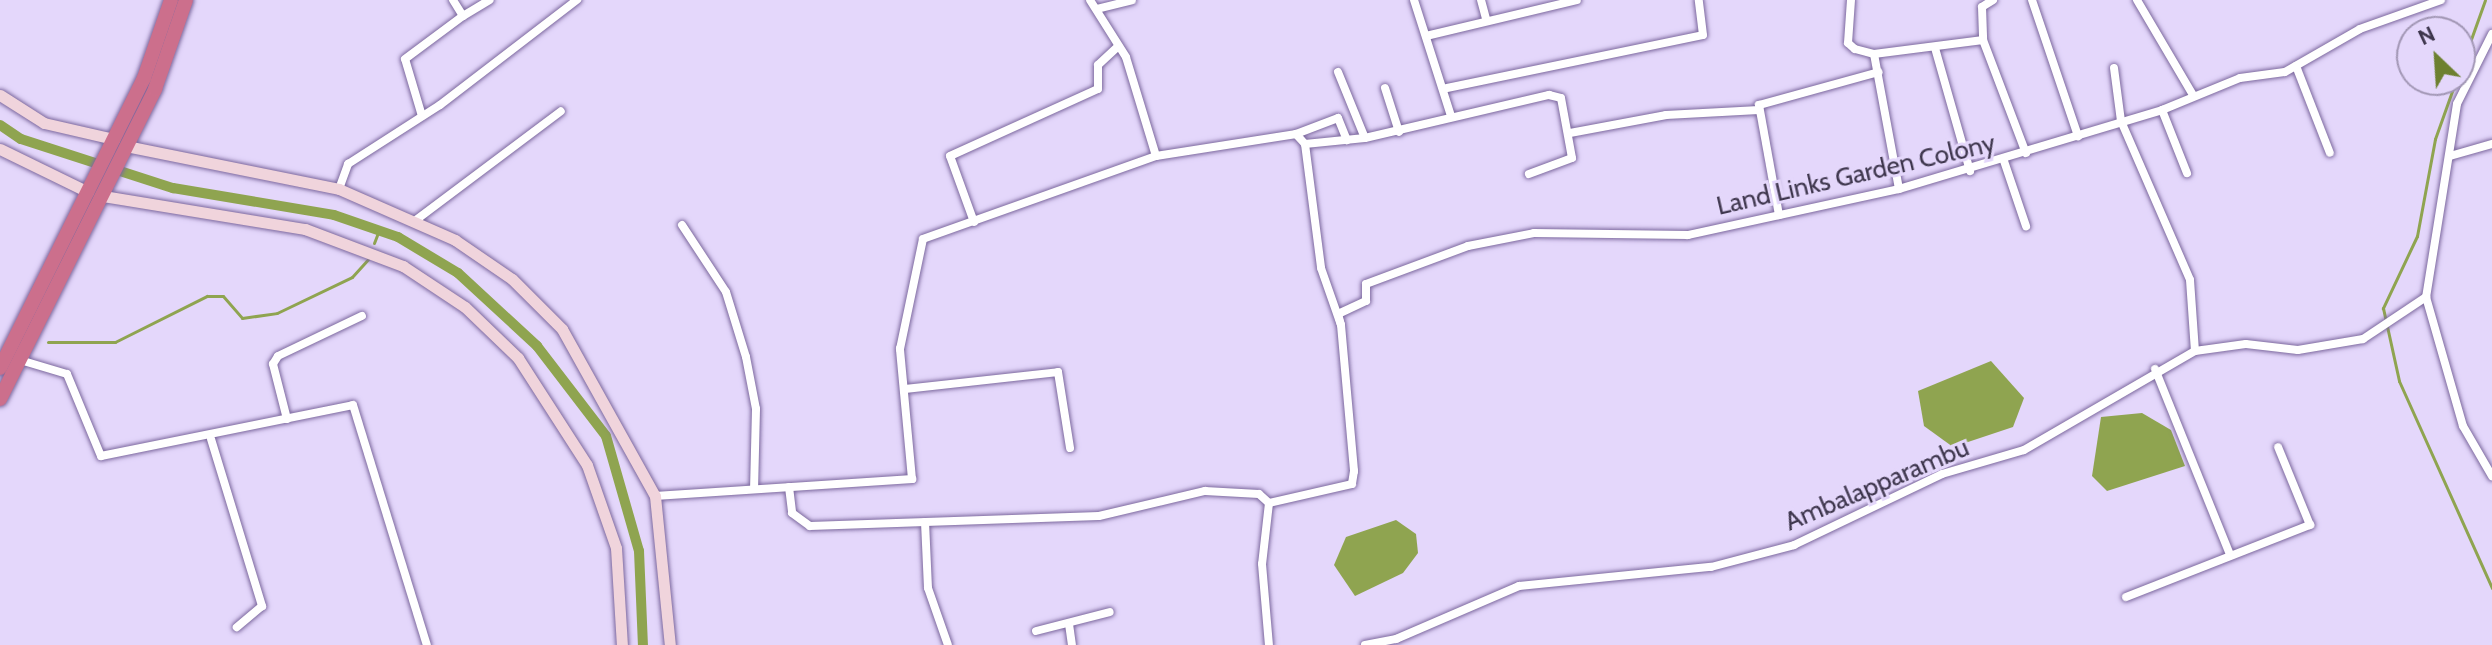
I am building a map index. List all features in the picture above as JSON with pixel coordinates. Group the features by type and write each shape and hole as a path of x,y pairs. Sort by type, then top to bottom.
{"highway":[{"path":"120,142 171,0"},
{"path":"0,399 186,0"},
{"path":"0,368 95,194"}],"street":[{"path":"453,0 463,16"},
{"path":"422,116 405,59 490,0"},
{"path":"1090,0 1130,68 1156,156"},
{"path":"1097,9 1132,0"},
{"path":"1414,0 1447,88 1451,116"},
{"path":"1481,0 1486,19"},
{"path":"1426,36 1486,19 1577,0"},
{"path":"1447,88 1703,35 1699,0"},
{"path":"1851,0 1848,43 1874,54 1983,40"},
{"path":"1993,0 1982,7 1983,40 2026,153"},
{"path":"2032,0 2078,136"},
{"path":"2137,0 2193,95"},
{"name":"Land Links Garden Colony","path":"1341,325 1338,314 1366,301 1366,284 1468,246 1534,233 1688,235 1899,189 2004,161 2162,110 2193,95 2296,66 2349,34 2441,0"},
{"path":"339,189 348,164 422,116 578,1"},
{"path":"2492,34 2457,104 2426,297 2463,426 2492,476"},
{"path":"974,222 950,156 1098,89 1098,65 1116,48"},
{"path":"1935,48 1970,171"},
{"path":"1874,54 1899,189"},
{"path":"2296,66 2330,153"},
{"path":"2114,68 2121,121 2190,280 2195,351"},
{"path":"1338,72 1365,138"},
{"path":"1570,133 1666,115 1759,110 1879,72"},
{"path":"1385,88 1399,132"},
{"path":"0,95 44,123 339,189 416,220 512,279 562,329 655,496 670,645"},
{"path":"1305,144 1399,132 1451,116 1549,95 1561,98 1570,133 1572,158 1529,174"},
{"path":"1759,110 1779,215"},
{"path":"2162,110 2187,173"},
{"path":"416,220 561,111"},
{"path":"655,496 912,479 900,349 923,239 1156,156 1296,134 1338,118 1347,140"},
{"path":"1269,503 1352,484 1341,325 1321,268 1305,144 1296,134"},
{"path":"2450,156 2492,144"},
{"path":"0,149 95,194 305,229 403,266 465,307 518,358 587,465 616,548 622,645"},
{"path":"2004,161 2026,226"},
{"path":"682,225 726,292 746,357 756,409 754,489"},
{"name":"Ambalapparambu","path":"1365,645 1396,639 1519,586 1711,567 1794,545 1942,474 2024,450 2088,418 2155,369 2195,351 2246,344 2298,350 2363,339 2426,297"},
{"path":"287,419 273,364 278,356 362,316"},
{"path":"20,360 67,374 101,456 211,439 353,405 427,645"},
{"path":"2155,369 2230,555"},
{"path":"905,389 1058,372 1066,388 1070,448"},
{"path":"211,439 262,606 237,627"},
{"path":"2126,597 2310,525 2278,447"},
{"path":"789,487 799,525 1099,516 1227,489 1259,494 1269,503"},
{"path":"1269,503 1262,564 1269,645"},
{"path":"925,522 928,588 948,645"},
{"path":"1036,631 1110,612"},
{"path":"1069,624 1072,645"}],"shaded area":[{"path":"1991,361 2024,398 2013,427 1953,447 1924,426 1918,391"},
{"path":"2142,413 2171,430 2185,466 2107,491 2092,476 2101,417"},
{"path":"1396,520 1416,534 1418,553 1403,573 1355,596 1334,565 1346,537"}],"waterway":[{"path":"2476,25 2485,0"},
{"path":"2450,96 2435,139 2417,236 2383,308 2399,381 2492,588"},
{"path":"0,125 21,139 173,188 334,215 398,237 458,273 537,346 606,436 639,551 643,645"},
{"path":"374,243 379,230"},
{"path":"48,342 115,342 207,296 223,296 242,318 277,313 352,277 368,259"}]}
